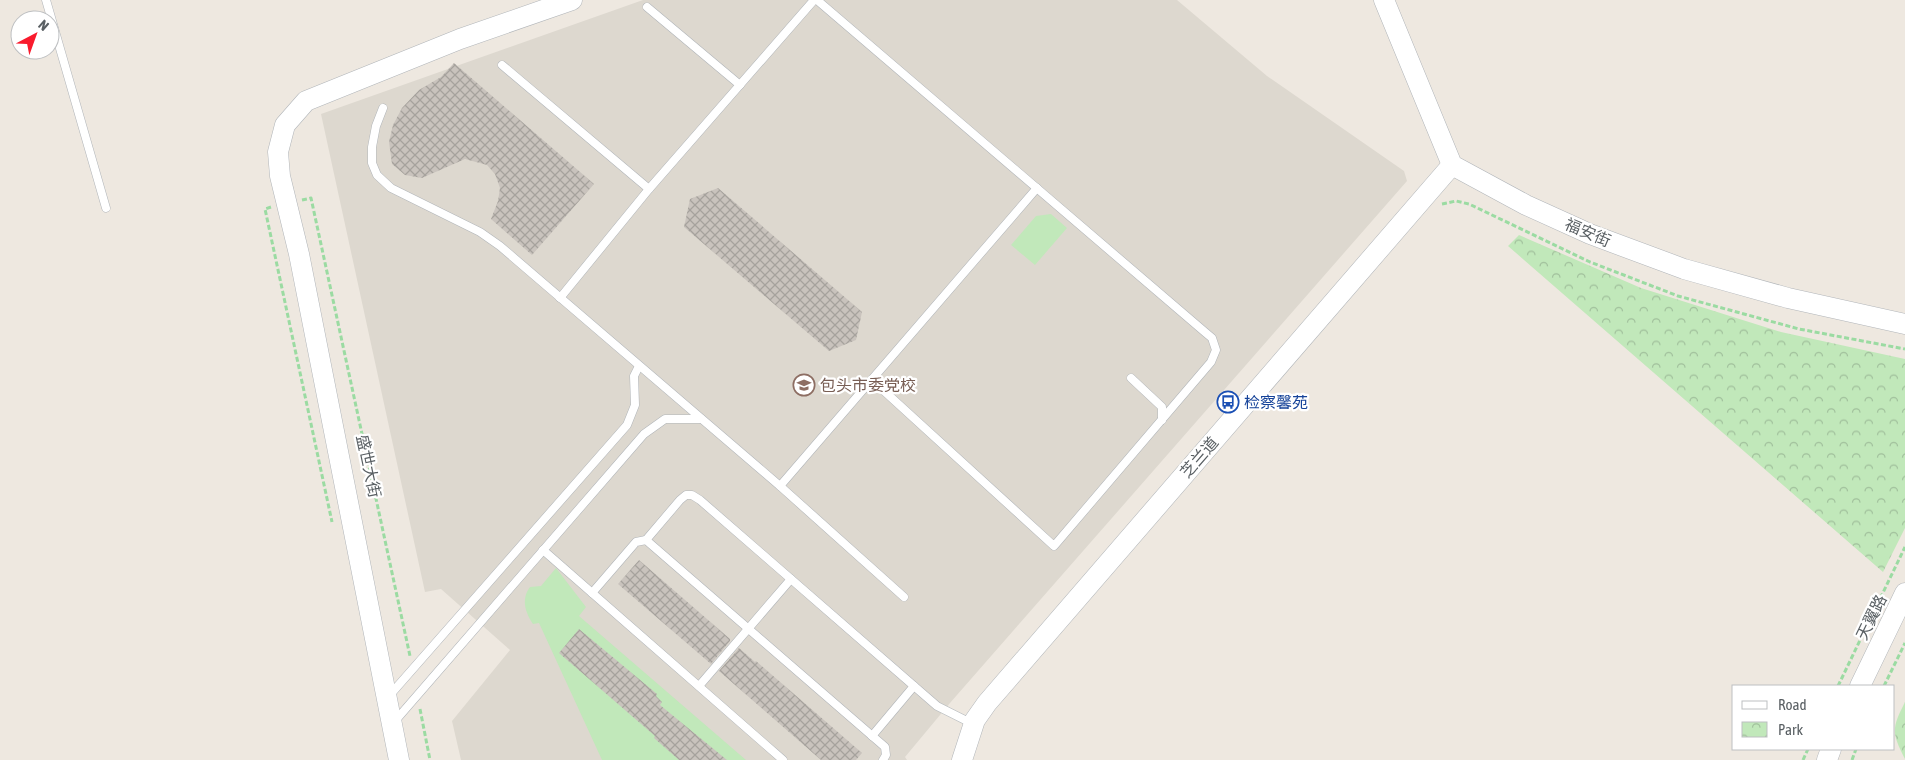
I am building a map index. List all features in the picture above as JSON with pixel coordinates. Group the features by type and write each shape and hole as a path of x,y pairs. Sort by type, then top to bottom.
{"street":[{"name":"盛世大街","path":"399,760 280,176 278,152 285,125 306,101 460,39 572,0"},
{"path":"1384,0 1452,165"},
{"name":"福安街","path":"1452,165 1526,205 1590,234 1684,269 1788,298 1905,324"},
{"name":"芝兰道","path":"962,760 974,724 987,703 1452,165"},
{"name":"天翼路","path":"1860,685 1905,593"}],"lane":[{"path":"46,0 106,208"},
{"path":"560,298 650,190 815,0 1206,333 1215,344 1216,350 1211,362 1054,546 872,380"},
{"path":"647,7 740,85"},
{"path":"502,65 650,190"},
{"path":"383,108 376,126 372,147 372,163 377,175 391,188 480,232 780,486 904,597"},
{"path":"780,486 1037,188"},
{"path":"386,699 627,425 635,406 634,376 639,366"},
{"path":"1131,378 1162,407 1162,420"},
{"path":"392,725 416,694 644,434 665,419 701,419"},
{"path":"592,593 636,542 646,540 680,500 686,495 692,495 937,706 974,724"},
{"path":"646,540 872,736 887,750 883,760"},
{"path":"543,550 783,760"},
{"path":"699,686 791,579"},
{"path":"872,736 914,686"}],"path":[{"name":"盛世大街","path":"333,528 265,209 311,198 412,668"},
{"name":"天翼路","path":"1838,685 1905,548"},
{"path":"1884,685 1905,643"},
{"path":"416,694 430,760"}],"shaded area":[{"name":"包头市委党校","path":"643,0 1177,0 1267,76 1404,171 1407,181 950,703 905,757 907,760 461,760 452,721 510,650 441,589 425,592 321,114"}],"green space":[{"path":"1051,214 1067,228 1035,265 1011,245 1036,216"},
{"path":"1519,235 1641,288 1781,332 1905,359 1905,528 1883,572 1508,246"},
{"path":"556,568 586,607 579,616 746,760 602,760 539,623 533,624 525,606 527,592 530,587 541,586"},
{"path":"1905,702 1905,759 1897,742 1895,730"}],"building":[{"path":"454,63 594,184 532,255 491,219 498,201 500,188 495,174 487,165 465,159 422,178 405,175 392,164 389,142 393,125 402,108 419,90 441,77"},
{"path":"718,188 862,312 856,340 829,351 684,227 690,199"},
{"path":"639,560 730,639 711,664 618,584"},
{"path":"579,629 657,694 656,696 662,702 660,705 727,760 679,760 654,738 655,736 559,653"},
{"path":"739,648 862,753 856,760 821,760 719,671"}],"place":[{"name":"包头市委党校","path":"804,385"},
{"name":"检察馨苑","path":"1228,402"}]}
